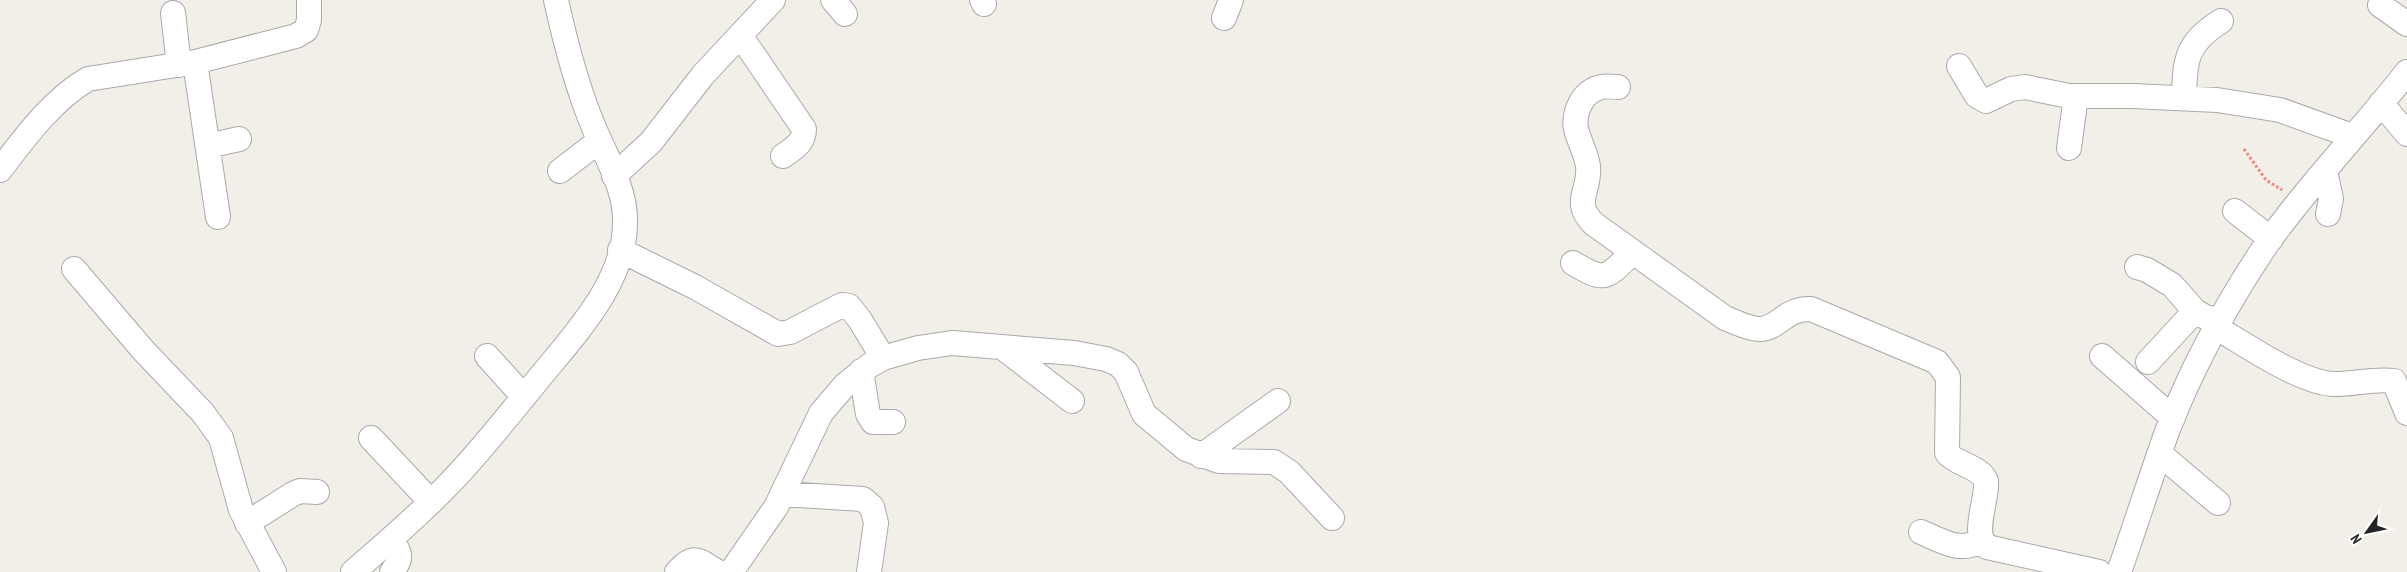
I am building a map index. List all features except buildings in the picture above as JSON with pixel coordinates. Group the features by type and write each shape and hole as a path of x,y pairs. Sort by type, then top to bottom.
{"street":[{"path":"0,170 51,109 75,86 88,79 187,63 296,36 306,30 309,0"},
{"path":"353,572 431,502 494,433 596,305 617,265 625,234 626,218 622,200 579,86 556,0"},
{"path":"614,176 651,142 703,75 774,0"},
{"path":"2380,5 2407,24"},
{"path":"173,12 208,146 218,218"},
{"path":"2184,98 2185,67 2188,53 2202,34 2221,21"},
{"path":"740,35 804,128 804,137 797,147 783,156"},
{"path":"1959,66 1977,96 1986,101 2011,90 2025,87 2054,94 2076,96 2184,98 2257,105 2280,110 2352,136"},
{"path":"2119,572 2173,418 2219,324 2271,239 2352,136 2407,73"},
{"path":"1618,87 1604,86 1587,94 1576,114 1576,126 1588,168 1582,208 1587,217 1632,253 1725,318 1745,326 1761,329 1795,310 1811,309 1932,359 1942,366 1948,377 1947,453 1952,458 1982,474 1986,481 1980,533 1981,541 1987,547 2099,572"},
{"path":"2069,148 2076,96"},
{"path":"2381,103 2407,134"},
{"path":"208,146 239,139"},
{"path":"560,171 599,141"},
{"path":"2325,170 2331,199 2328,214"},
{"path":"2235,211 2271,239"},
{"path":"620,250 778,334 790,332 842,305 849,306 883,358"},
{"path":"1573,263 1594,275 1604,276 1611,273 1632,253"},
{"path":"2137,267 2147,270 2172,285 2195,311 2219,324 2276,362 2302,374 2331,384 2394,381 2407,413"},
{"path":"74,269 144,350 203,413 221,438 234,489 247,523 274,572"},
{"path":"2148,362 2195,311"},
{"path":"731,572 782,494 821,413 845,385 861,371 883,358 918,348 952,343 1092,356 1118,364 1126,372 1144,414 1152,423 1186,449 1219,461 1274,462 1288,472 1332,518"},
{"path":"1002,347 1072,401"},
{"path":"487,356 524,397"},
{"path":"2102,356 2173,418"},
{"path":"861,371 868,414 873,422 893,422"},
{"path":"1201,456 1278,401"},
{"path":"371,438 431,502"},
{"path":"2160,454 2218,503"},
{"path":"247,523 293,494 317,492"},
{"path":"782,494 864,499 872,507 876,523 869,572"},
{"path":"1922,532 1956,546 1973,546 1981,541"},
{"path":"392,539 400,555 399,562 392,572"},
{"path":"677,572 687,560 694,559 718,572"}],"path":[{"path":"2244,150 2266,180 2301,200"}]}
